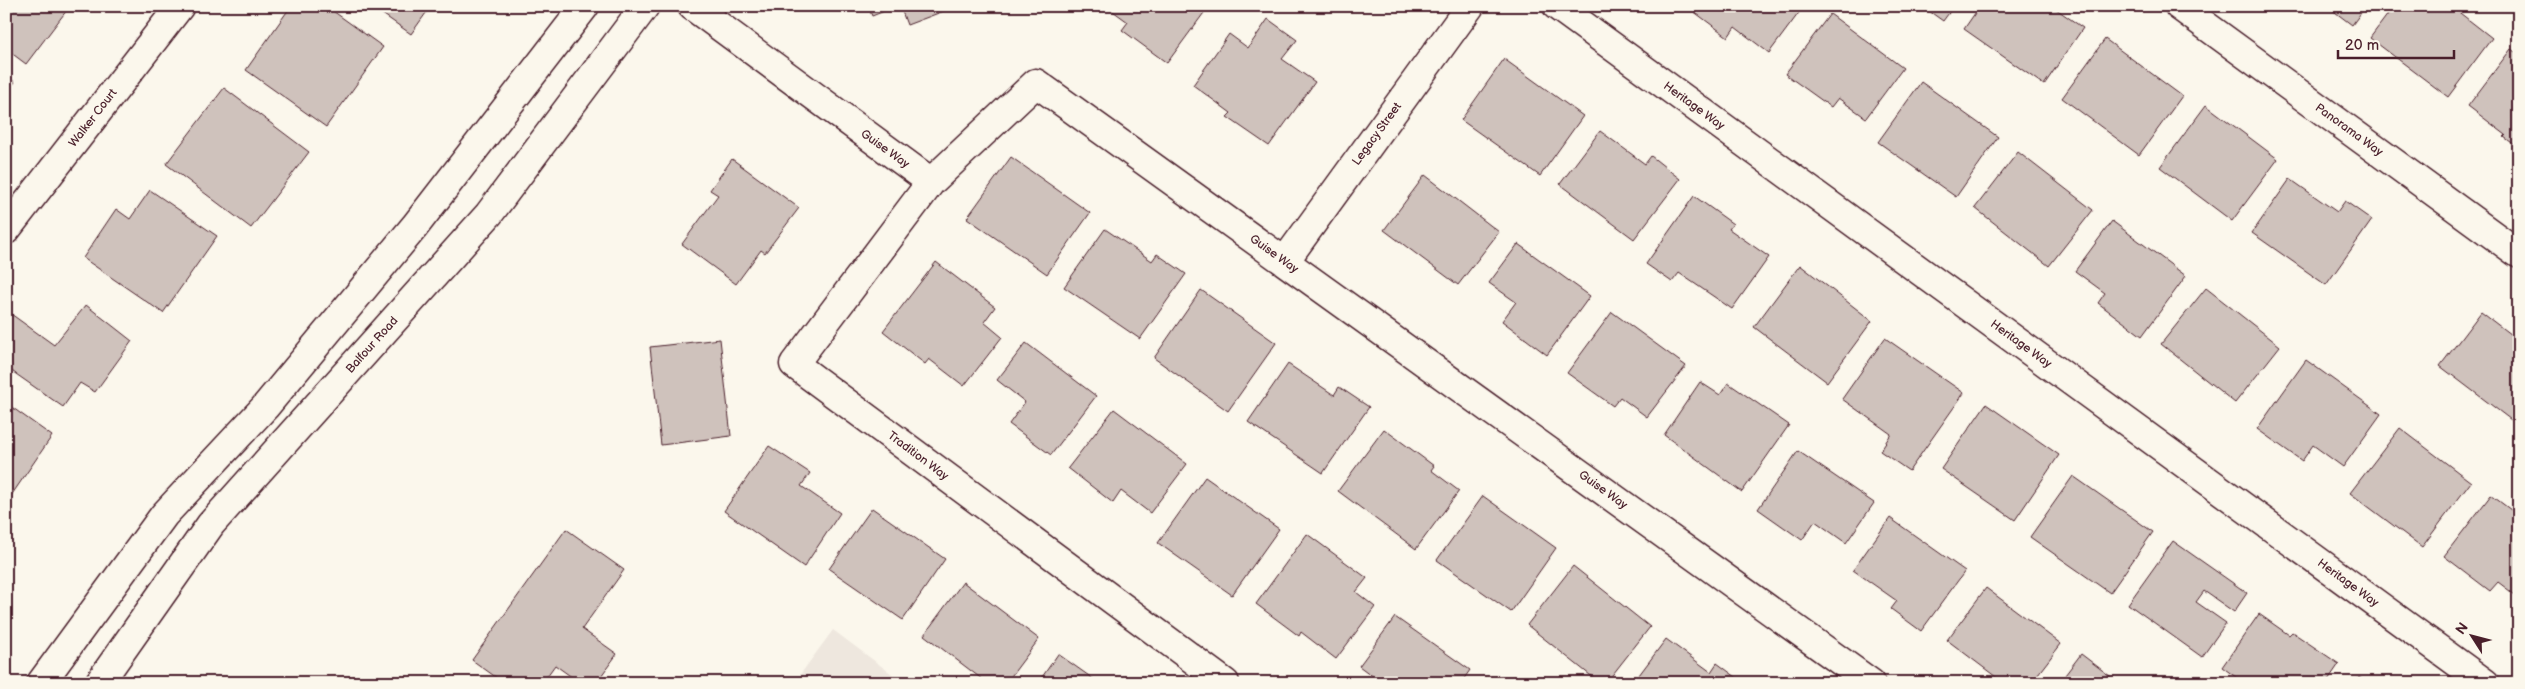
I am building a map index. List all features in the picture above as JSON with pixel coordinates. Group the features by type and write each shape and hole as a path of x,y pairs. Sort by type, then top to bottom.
{"street":[{"name":"Walker Court","path":"6,230 180,6"},
{"path":"41,683 164,515 266,407 415,226 584,6"},
{"name":"Balfour Road","path":"99,683 211,524 489,214 645,6"},
{"name":"Guise Way","path":"692,6 931,182 1036,83 1871,683"},
{"name":"Legacy Street","path":"1284,261 1470,6"},
{"name":"Heritage Way","path":"1557,6 2485,683"},
{"name":"Panorama Way","path":"2179,6 2519,254"},
{"name":"Tradition Way","path":"931,182 794,364 1225,683"}],"shaded area":[{"path":"833,630 904,683 794,683"}],"building":[{"path":"6,6 70,6 26,64 6,49"},
{"path":"291,6 326,6 383,47 326,127 246,70"},
{"path":"371,6 431,6 411,34"},
{"path":"868,6 897,6 872,16"},
{"path":"900,6 957,6 907,25"},
{"path":"1106,6 1209,6 1167,63 1122,30 1128,22"},
{"path":"1696,6 1804,6 1769,53 1735,27 1728,37 1693,11"},
{"path":"1922,6 1954,6 1943,21"},
{"path":"1980,6 2052,6 2083,28 2044,85 1964,29"},
{"path":"2327,6 2366,6 2352,25"},
{"path":"2394,6 2451,6 2492,38 2448,97 2370,38"},
{"path":"1830,14 1903,68 1866,118 1838,98 1831,107 1785,74"},
{"path":"1268,19 1297,40 1282,59 1315,82 1269,146 1227,117 1231,113 1193,85 1229,34 1248,48"},
{"path":"2105,39 2182,96 2139,155 2062,98"},
{"path":"2511,49 2519,55 2519,148 2504,137 2506,135 2468,106"},
{"path":"1504,59 1583,116 1540,176 1461,120"},
{"path":"6,76 15,82 6,93"},
{"path":"1921,82 1998,137 1956,197 1878,142"},
{"path":"224,88 309,152 251,228 166,164"},
{"path":"2206,105 2278,159 2232,221 2160,167"},
{"path":"1600,131 1645,164 1651,156 1680,179 1634,239 1560,184"},
{"path":"2018,152 2093,210 2049,266 1975,208"},
{"path":"1011,157 1090,213 1047,274 967,218"},
{"path":"732,159 799,208 765,253 761,250 736,284 682,244 718,195 710,190"},
{"path":"1425,175 1499,232 1458,285 1384,230"},
{"path":"2290,179 2337,212 2345,201 2372,220 2326,285 2252,233"},
{"path":"150,190 217,236 163,313 83,258 116,209 130,219"},
{"path":"1694,196 1733,224 1729,229 1769,257 1732,309 1679,273 1672,282 1646,264"},
{"path":"2112,221 2186,276 2142,336 2098,303 2105,293 2075,271"},
{"path":"1105,229 1152,261 1157,254 1186,274 1140,339 1064,287"},
{"path":"1518,244 1590,296 1547,355 1502,321 1516,302 1489,283"},
{"path":"936,262 995,307 984,322 1002,337 964,386 929,359 925,364 883,331"},
{"path":"1800,265 1872,321 1827,382 1754,327"},
{"path":"2206,288 2280,346 2235,403 2161,344"},
{"path":"1201,290 1276,343 1228,411 1154,358"},
{"path":"86,305 132,341 95,392 80,383 63,407 6,367 6,320 11,314 54,345"},
{"path":"1612,312 1686,366 1647,417 1620,397 1613,406 1567,373"},
{"path":"2481,312 2519,341 2519,419 2515,423 2440,366"},
{"path":"1885,338 1964,393 1909,471 1880,451 1891,434 1842,399"},
{"path":"720,339 731,436 661,445 650,347"},
{"path":"1026,343 1096,396 1051,455 1009,424 1025,402 997,380"},
{"path":"2306,360 2381,414 2343,467 2313,445 2302,461 2257,429"},
{"path":"1288,364 1334,395 1339,387 1369,407 1323,473 1248,422"},
{"path":"1700,382 1720,395 1728,383 1789,425 1742,492 1664,435"},
{"path":"6,403 52,436 6,503"},
{"path":"1986,404 2059,455 2015,520 1941,469"},
{"path":"1114,409 1187,464 1150,513 1121,491 1113,503 1068,468"},
{"path":"2400,428 2471,482 2422,547 2350,493"},
{"path":"1384,429 1434,466 1431,470 1459,491 1416,549 1338,491"},
{"path":"769,446 810,473 801,486 840,513 804,567 724,511"},
{"path":"1798,451 1874,503 1846,543 1815,521 1802,540 1758,509"},
{"path":"2073,476 2153,532 2110,593 2030,537"},
{"path":"1205,477 1279,529 1232,595 1158,543"},
{"path":"2491,495 2519,516 2519,598 2498,582 2490,591 2444,556"},
{"path":"1483,496 1556,548 1511,612 1437,560"},
{"path":"872,508 945,559 903,620 829,569"},
{"path":"1890,518 1965,571 1921,631 1891,609 1897,601 1853,570"},
{"path":"566,529 624,570 582,629 617,654 596,683 580,683 555,665 542,683 504,683 472,660"},
{"path":"1307,534 1367,578 1356,592 1375,607 1336,659 1301,632 1299,636 1256,604"},
{"path":"2173,541 2247,593 2234,612 2204,591 2196,602 2226,623 2202,657 2128,604"},
{"path":"1573,566 1650,627 1606,683 1600,683 1527,625"},
{"path":"963,582 1039,639 1006,683 987,683 924,635"},
{"path":"1986,588 2061,644 2031,683 2004,683 1947,640"},
{"path":"2259,614 2289,635 2292,632 2339,664 2326,683 2244,683 2222,667"},
{"path":"1395,617 1470,670 1461,683 1382,683 1359,666"},
{"path":"1666,639 1711,672 1717,663 1744,683 1633,683"},
{"path":"1058,654 1099,683 1038,683"},
{"path":"2081,654 2119,683 2059,683"},
{"path":"2359,677 2367,683 2355,683"}]}
